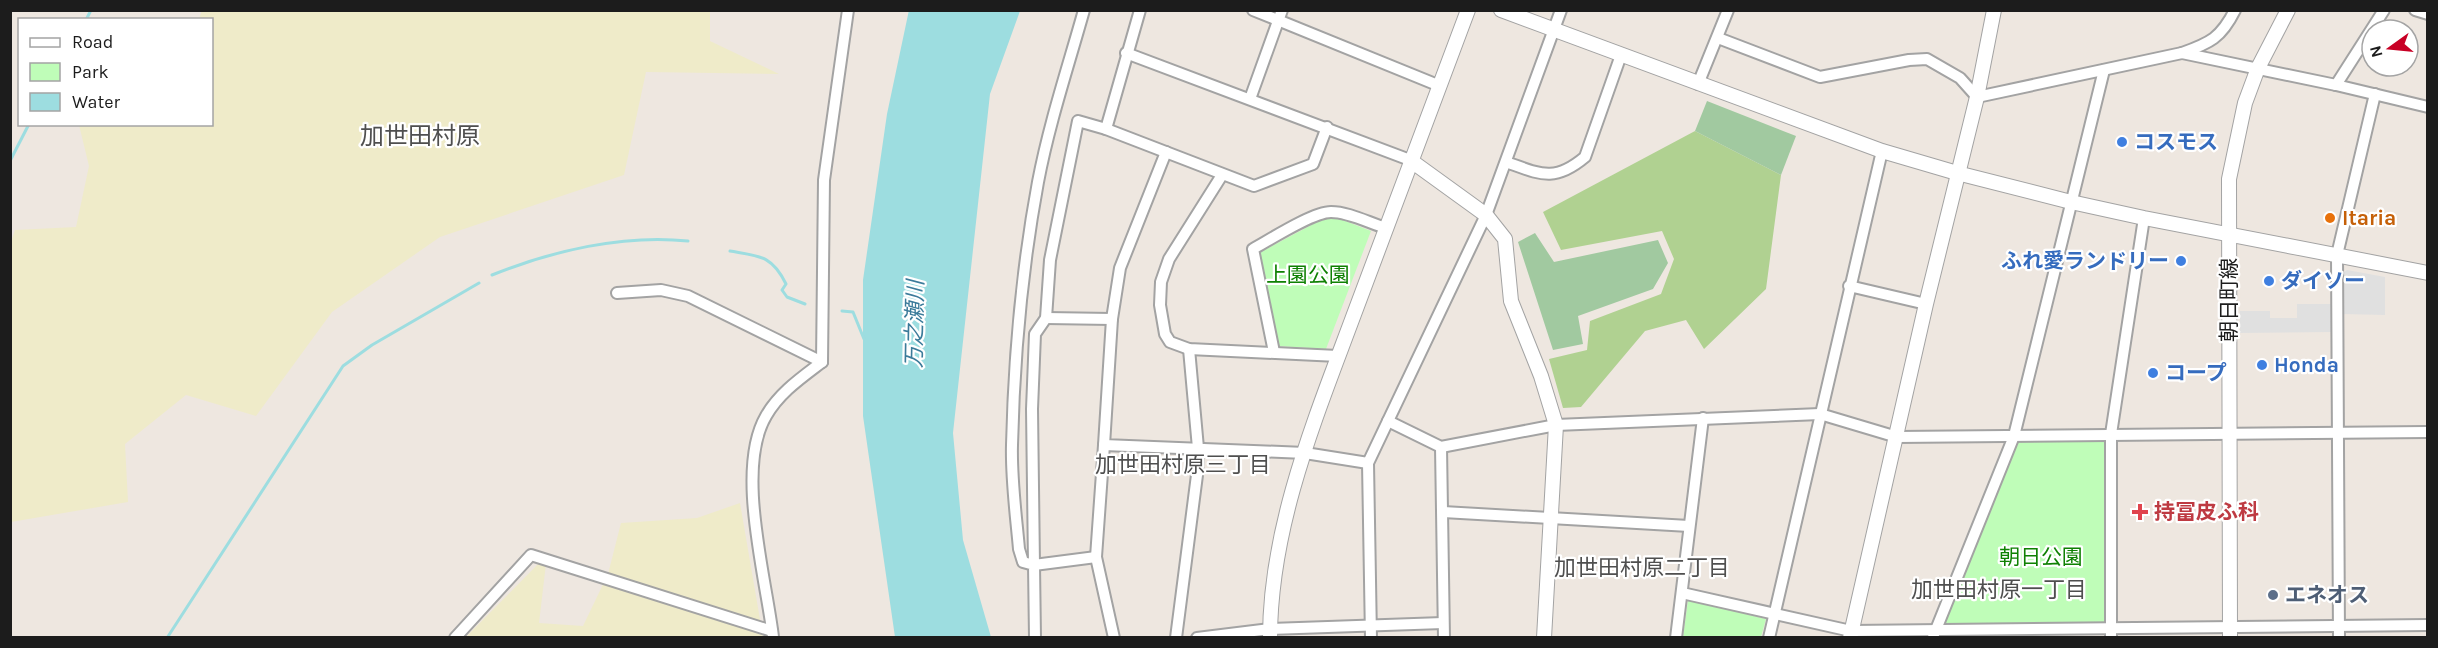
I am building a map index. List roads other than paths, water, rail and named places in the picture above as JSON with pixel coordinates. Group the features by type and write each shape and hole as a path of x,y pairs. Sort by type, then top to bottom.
{"street":[{"path":"822,362 824,180 848,10"},
{"path":"1084,10 1054,114 1038,181 1026,264 1016,365 1012,447 1019,549 1023,562 1034,565 1096,557"},
{"path":"1106,129 1140,10"},
{"path":"1253,10 1281,16 1440,86"},
{"path":"1270,633 1274,579 1283,533 1327,382 1468,10"},
{"path":"1501,10 1882,151 1958,173 2144,218 2427,273"},
{"path":"1370,632 1368,463 1486,215 1562,10"},
{"path":"1698,84 1728,10"},
{"path":"1850,634 1926,304 1977,97 1994,10"},
{"path":"1977,97 2182,53 2209,43 2222,33 2235,10"},
{"name":"朝日町線","path":"2230,633 2229,179 2236,136 2245,103 2258,68 2288,10"},
{"path":"2336,85 2384,10"},
{"path":"2415,10 2427,14"},
{"path":"1250,99 1281,16"},
{"path":"1718,38 1820,77 1909,60 1927,59 1960,78 1977,97"},
{"path":"1126,53 1410,160 1486,215 1506,239 1511,301 1516,320 1541,376 1557,425 1545,638"},
{"path":"2182,53 2336,85 2427,107"},
{"path":"1506,162 1545,175 1573,166 1585,157 1622,55"},
{"path":"1934,634 2014,436 2104,70"},
{"path":"2339,632 2337,255 2375,94"},
{"path":"1035,638 1032,409 1035,334 1046,318 1050,260 1078,121 1106,129 1254,186 1313,164 1327,127"},
{"path":"1769,638 1882,151"},
{"path":"1114,638 1096,557 1112,319 1120,268 1166,152"},
{"path":"1222,175 1169,259 1161,282 1164,334 1170,342 1189,349 1338,356"},
{"path":"1274,352 1253,249 1299,224 1328,212 1341,213 1386,228"},
{"path":"2111,633 2111,434 2144,218"},
{"path":"1849,286 1926,304"},
{"path":"617,293 661,290 688,296 822,362"},
{"path":"1046,318 1112,319"},
{"path":"1176,638 1197,475 1198,448 1189,349"},
{"path":"455,638 531,555 772,634 756,522 752,467 755,443 765,417 785,391 822,362"},
{"path":"1388,421 1441,447 1557,425 1820,414 1897,437 2427,432"},
{"path":"1676,638 1703,418"},
{"path":"1104,445 1305,453 1368,463"},
{"path":"1441,447 1444,638"},
{"path":"1443,512 1689,526"},
{"path":"1682,593 1850,634 2339,632 2427,625"},
{"path":"1197,638 1270,633 1370,632 1443,623"}],"water":[{"name":"万之瀬川","path":"909,10 1020,11 990,94 953,433 963,540 991,637 895,637 863,416 863,280 887,114"}],"waterway":[{"path":"87,18 91,10"},
{"path":"10,161 28,126"},
{"path":"492,275 515,266 588,246 639,240 688,241"},
{"path":"730,251 757,256 770,262 781,274 786,284 782,290 787,297 805,304"},
{"path":"167,638 343,366 372,345 479,283"},
{"path":"842,311 853,312 864,339"}],"place":[{"name":"コスモス","path":"2122,142"},
{"name":"Itaria","path":"2330,218"},
{"name":"ふれ愛ランドリー","path":"2181,261"},
{"name":"ダイソー","path":"2269,281"},
{"name":"Honda","path":"2262,365"},
{"name":"コープ","path":"2153,373"},
{"name":"持冨皮ふ科","path":"2140,512"},
{"name":"エネオス","path":"2273,595"}],"district":[{"name":"加世田村原","path":"420,136"},
{"name":"加世田村原三丁目","path":"1183,464"},
{"name":"加世田村原二丁目","path":"1642,567"},
{"name":"加世田村原一丁目","path":"1999,589"}],"park label":[{"name":"上園公園","path":"1308,275"},
{"name":"朝日公園","path":"2041,557"}]}
